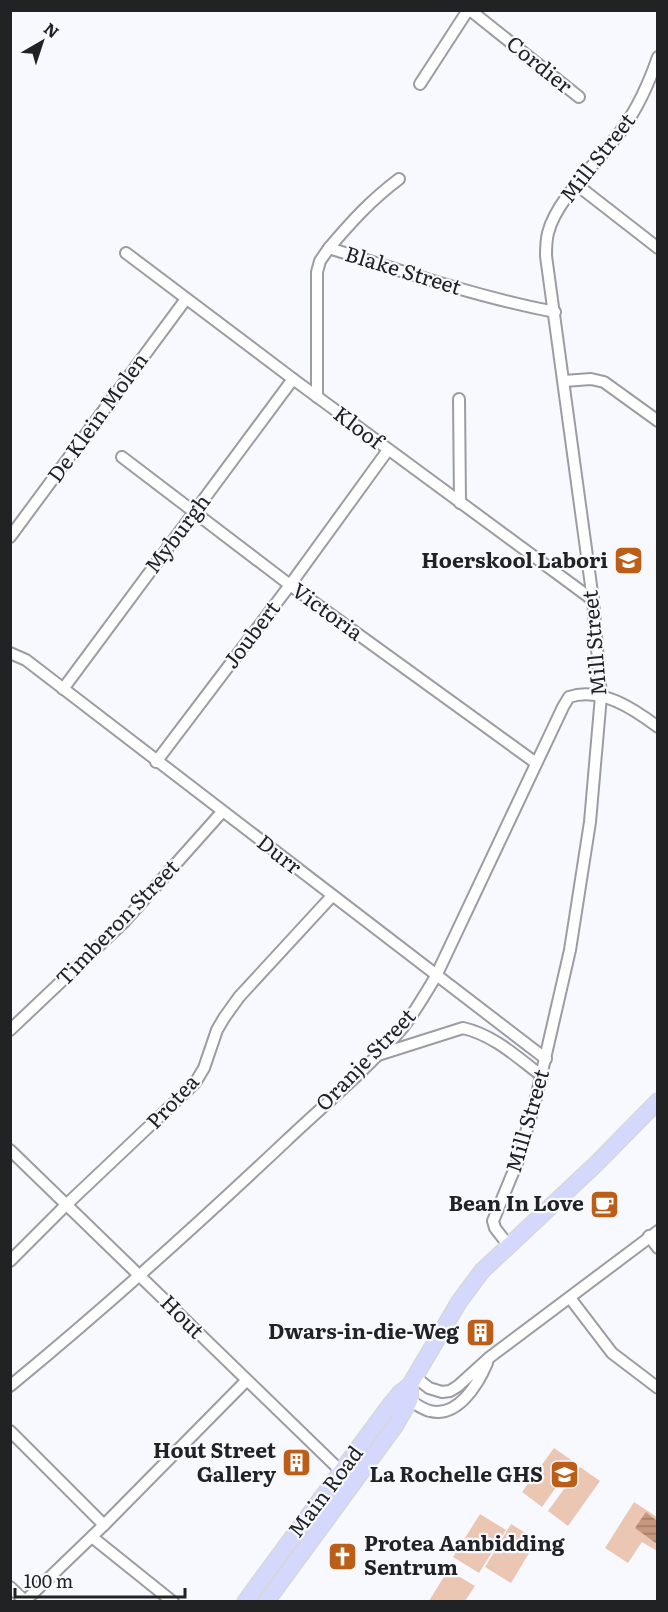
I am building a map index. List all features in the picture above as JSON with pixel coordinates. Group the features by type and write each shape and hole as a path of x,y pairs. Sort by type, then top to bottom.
{"main road":[{"name":"Main Road","path":"245,1602 340,1473 409,1389 466,1292 483,1271 588,1172 657,1101"},
{"name":"Main Road","path":"266,1602 395,1426 409,1389"}],"street":[{"path":"420,84 469,10"},
{"name":"Cordier","path":"469,10 579,97"},
{"name":"Mill Street","path":"509,1246 495,1228 493,1221 517,1163 542,1076 570,950 594,787 601,696 593,600 546,256 546,241 554,216 619,135 635,110 643,96 657,57"},
{"path":"330,248 362,209 399,179"},
{"path":"577,185 657,248"},
{"name":"Blake Street","path":"317,397 317,272 320,261 330,248 431,281 555,312"},
{"name":"Kloof","path":"126,254 459,503 593,600"},
{"name":"De Klein Molen","path":"10,537 186,299"},
{"name":"Myburgh","path":"63,689 293,379"},
{"path":"564,381 604,382 657,421"},
{"path":"459,399 459,503"},
{"name":"Joubert","path":"156,762 290,585 388,450"},
{"name":"Victoria","path":"122,457 290,585 536,764"},
{"name":"Durr","path":"10,653 26,660 546,1059"},
{"path":"601,696 619,702 644,716 657,727"},
{"name":"Oranje Street","path":"10,1386 140,1275 264,1162 376,1056 403,1026 436,976 569,697 601,696"},
{"name":"Timberon Street","path":"10,1030 123,923 222,812"},
{"name":"Protea","path":"10,1262 66,1205 195,1083 204,1068 217,1030 239,997 332,896"},
{"path":"376,1056 464,1028 475,1030 498,1043 542,1076"},
{"name":"Hout","path":"10,1150 340,1473 354,1482"},
{"path":"409,1389 450,1391 490,1357 653,1234 657,1248"},
{"path":"570,1298 612,1353 657,1388"},
{"path":"409,1389 430,1412 447,1411 475,1386 490,1357"},
{"path":"10,1587 24,1601 92,1537 246,1381"},
{"path":"10,1431 104,1525"},
{"path":"92,1537 173,1602"}],"shaded area":[{"path":"554,1448 574,1462 542,1507 522,1492"},
{"path":"580,1467 600,1481 568,1526 548,1511"},
{"path":"634,1502 657,1517 657,1551 642,1542 628,1563 605,1548"},
{"path":"646,1512 657,1521 657,1544 635,1528"},
{"path":"480,1514 506,1530 479,1573 453,1557"},
{"path":"511,1524 537,1540 511,1583 485,1567"},
{"path":"448,1570 475,1586 465,1601 429,1601"}],"place":[{"name":"Hoerskool Labori","path":"629,561"},
{"name":"Bean In Love","path":"605,1204"},
{"name":"Dwars-in-die-Weg","path":"480,1332"},
{"name":"Hout Street Gallery","path":"297,1463"},
{"name":"La Rochelle GHS","path":"564,1475"},
{"name":"Protea Aanbidding Sentrum","path":"343,1556"}]}
